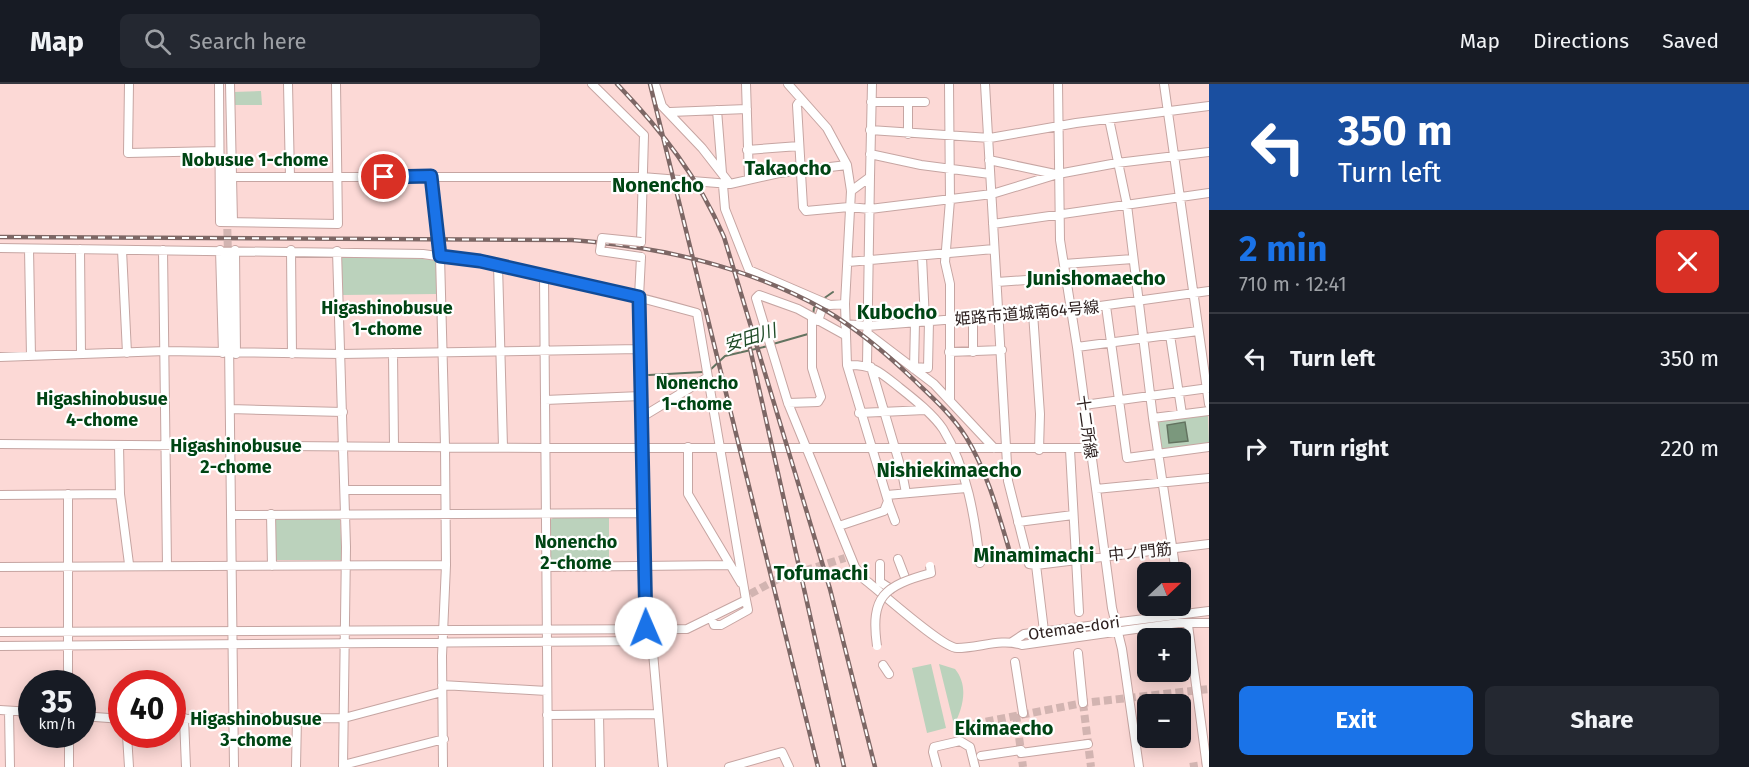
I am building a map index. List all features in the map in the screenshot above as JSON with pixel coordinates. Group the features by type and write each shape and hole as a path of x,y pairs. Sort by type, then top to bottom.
{"street":[{"path":"129,84 128,153 219,152"},
{"path":"219,84 219,152 227,221"},
{"path":"225,84 227,221"},
{"path":"227,221 232,177 230,84"},
{"path":"288,84 290,177"},
{"path":"227,221 338,224 336,84"},
{"path":"592,84 644,135 641,242 602,237 600,251 641,257 639,297 646,628 652,641 663,767"},
{"path":"655,84 662,106 670,112 722,173 727,185 725,209 749,270 824,303 845,304"},
{"path":"746,84 749,180"},
{"path":"788,84 827,128 847,165 851,191 845,304 847,365 859,413 895,521"},
{"path":"872,84 867,261 869,366 894,446 906,494"},
{"path":"949,84 950,200 945,255 950,284 950,400"},
{"path":"985,84 1008,448 1008,481 1018,522 1033,564 1044,631"},
{"name":"十二所線","path":"1058,84 1059,215 1064,264 1095,489 1139,767"},
{"path":"1164,84 1209,404"},
{"path":"801,99 797,105 803,207 806,211 849,207 870,209 992,194 1058,174 1118,163 1209,152"},
{"path":"871,102 925,102"},
{"path":"908,102 908,134"},
{"path":"870,130 990,138 1209,106"},
{"path":"670,112 747,109"},
{"path":"717,110 722,173"},
{"path":"1109,119 1127,205 1150,396 1174,562"},
{"path":"747,150 799,146"},
{"path":"870,154 990,174"},
{"path":"989,160 1058,174"},
{"path":"232,177 642,177 727,185 800,171 847,165"},
{"path":"431,176 440,256 445,446 443,767"},
{"path":"851,191 870,177"},
{"path":"993,224 1209,193"},
{"path":"0,248 291,250 440,256 498,266 639,297 697,313 722,448 746,600 687,629 0,632"},
{"path":"29,249 31,356"},
{"path":"80,249 81,354"},
{"path":"848,262 994,249"},
{"path":"122,250 127,353"},
{"path":"163,250 167,446 166,566"},
{"path":"220,250 230,353"},
{"path":"230,353 235,250"},
{"path":"291,250 292,354"},
{"path":"337,251 346,515 344,766 444,739"},
{"path":"228,257 234,767"},
{"path":"914,368 928,368 922,257"},
{"path":"1064,264 1132,259"},
{"path":"498,266 503,447"},
{"path":"544,276 548,767"},
{"path":"997,282 1067,277"},
{"name":"姫路市道城南64号線","path":"845,324 867,329 915,322 1071,310 1209,291"},
{"path":"845,335 815,319 759,295 756,298 788,403 839,526 882,512 888,507 887,498"},
{"path":"788,403 818,402 821,397 812,368 815,319 824,303"},
{"path":"1106,306 1127,458 1209,447"},
{"path":"1033,313 1040,414 1039,450"},
{"path":"973,318 973,352"},
{"path":"914,368 915,322"},
{"path":"867,329 950,400 994,448"},
{"path":"1077,347 1198,332"},
{"path":"1170,335 1182,414"},
{"path":"0,357 165,351 341,354 640,349"},
{"path":"949,352 1002,350"},
{"path":"393,353 394,446"},
{"path":"847,365 869,366 925,410 942,427 953,448 966,488 976,528 980,562"},
{"path":"642,417 708,376"},
{"path":"1084,405 1208,388"},
{"path":"545,400 641,396"},
{"path":"230,409 343,412"},
{"path":"859,413 925,410"},
{"path":"1153,418 1209,411"},
{"path":"0,444 545,448 894,446 1039,450 1090,448"},
{"path":"119,445 120,494 129,564"},
{"path":"688,447 688,494 743,586"},
{"path":"1070,450 1079,612"},
{"path":"1095,489 1209,478"},
{"path":"887,498 966,488"},
{"path":"345,490 445,490"},
{"path":"68,494 70,567 68,670"},
{"path":"0,495 120,494"},
{"path":"231,514 644,513"},
{"path":"271,514 272,566"},
{"path":"1018,522 1073,515"},
{"name":"Otemae-dori","path":"839,526 858,572 944,643 956,648 1012,642 1022,645 1178,623 1188,625 1209,623"},
{"name":"中ノ門筋","path":"1033,564 1209,544"},
{"path":"898,559 906,580"},
{"path":"0,567 129,564 232,567 446,566"},
{"path":"880,564 880,582 891,589"},
{"path":"547,567 729,566"},
{"path":"877,646 871,621 876,609 891,589 906,580 931,573 930,566"},
{"name":"Otemae-dori","path":"1191,614 1209,611"},
{"name":"Otemae-dori","path":"1012,642 1024,634 1173,616"},
{"path":"1188,625 1207,767"},
{"path":"0,646 652,641"},
{"path":"1077,653 1083,704"},
{"path":"1015,662 1023,713"},
{"path":"883,665 889,674"},
{"path":"186,718 344,718 442,689 547,691"},
{"path":"4,711 10,767"},
{"path":"547,715 658,714"},
{"path":"599,715 600,767"},
{"path":"297,718 297,767"},
{"path":"937,767 934,747 960,741 970,747 975,767"},
{"path":"981,756 1088,744"},
{"path":"69,748 69,767"},
{"path":"128,748 129,767"},
{"path":"185,748 186,767"},
{"path":"729,767 782,752 789,767"}],"shaded area":[{"path":"261,91 262,105 234,105 233,92"},
{"path":"341,256 400,256 438,261 437,294 343,295"},
{"path":"1208,414 1209,444 1162,451 1157,420"},
{"path":"1185,422 1188,441 1169,443 1167,425"},
{"path":"553,518 609,518 609,563 552,563 549,521"},
{"path":"275,519 340,519 342,560 275,560"},
{"path":"931,664 946,728 927,733 912,668"},
{"path":"939,664 955,669 962,683 962,704 954,725"}],"waterway":[{"name":"安田川","path":"823,299 833,292"},
{"name":"安田川","path":"813,315 814,308 819,302"},
{"name":"安田川","path":"773,344 808,334"},
{"name":"安田川","path":"709,371 725,356 768,346"},
{"name":"安田川","path":"649,375 703,372"}],"tunnel":[{"path":"227,217 228,256"},
{"path":"750,594 778,579 845,558"},
{"path":"974,724 1083,703 1209,689"},
{"path":"1083,703 1091,767"},
{"path":"1016,714 1023,767"},
{"path":"1190,767 1209,764"}],"railway":[{"path":"617,84 678,156 703,194 724,237 830,589 875,767"},
{"path":"650,84 818,767"},
{"path":"0,237 572,240 670,253 734,271 796,295 837,317 882,351 942,407 966,437 981,465 1011,556"},
{"path":"747,335 844,767"}],"district":[{"name":"Nobusue 1-chome","path":"255,160"},
{"name":"Takaocho","path":"788,168"},
{"name":"Nonencho","path":"658,185"},
{"name":"Junishomaecho","path":"1096,278"},
{"name":"Kubocho","path":"897,312"},
{"name":"Higashinobusue 1-chome","path":"387,318"},
{"name":"Nonencho 1-chome","path":"697,393"},
{"name":"Higashinobusue 4-chome","path":"102,409"},
{"name":"Higashinobusue 2-chome","path":"236,456"},
{"name":"Nishiekimaecho","path":"949,470"},
{"name":"Nonencho 2-chome","path":"576,552"},
{"name":"Minamimachi","path":"1034,555"},
{"name":"Tofumachi","path":"821,573"},
{"name":"Ekimaecho","path":"1004,728"},
{"name":"Higashinobusue 3-chome","path":"256,729"}],"route":[{"path":"384,177 431,176 440,256 480,261 639,297 646,628"}]}
